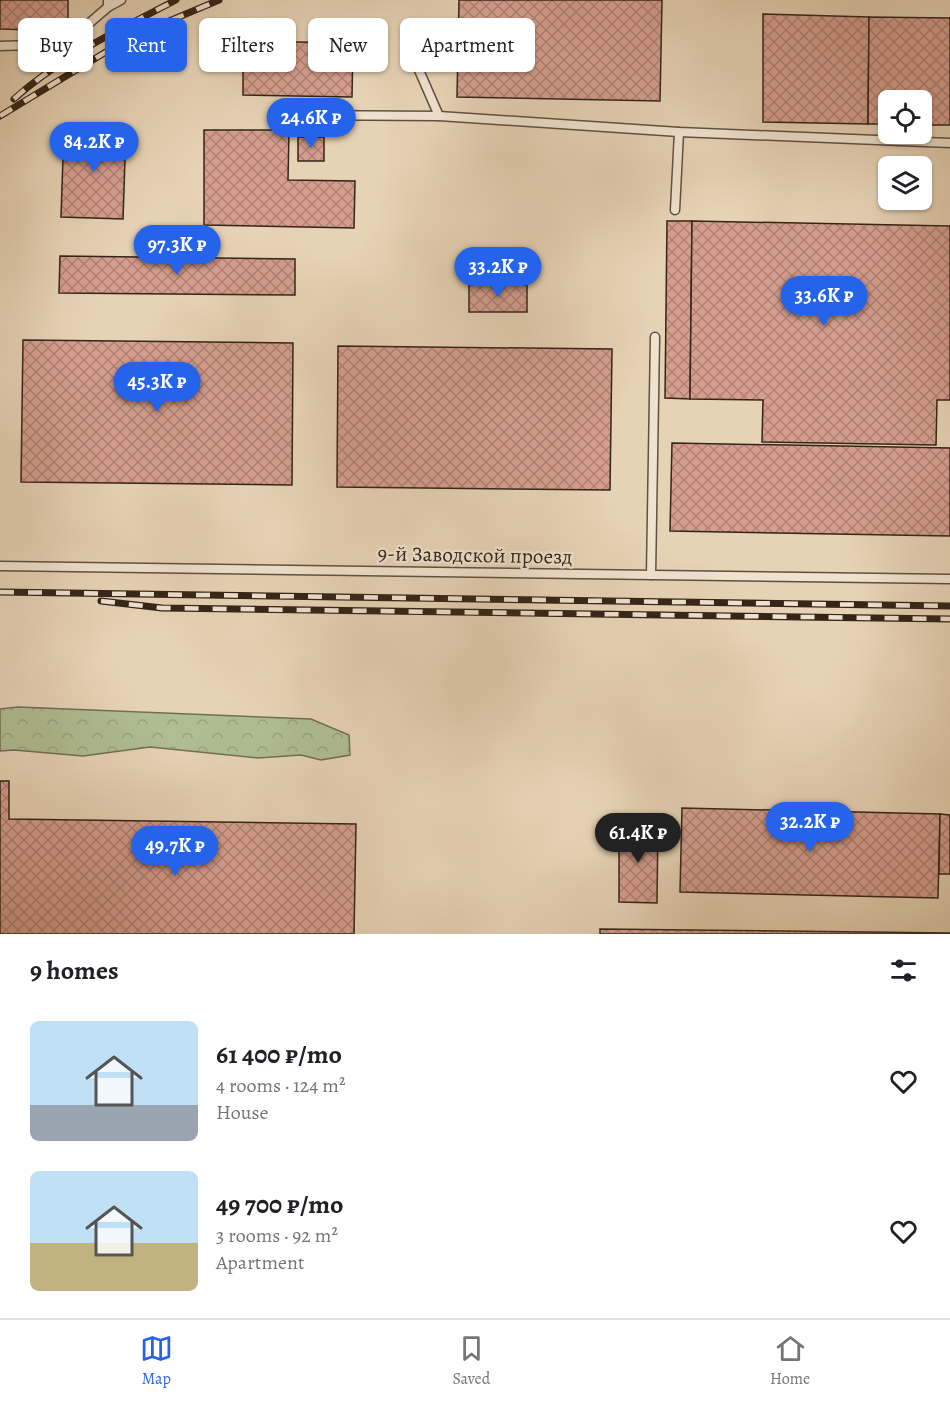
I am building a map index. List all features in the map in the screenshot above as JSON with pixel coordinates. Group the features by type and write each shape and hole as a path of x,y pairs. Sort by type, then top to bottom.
{"lane":[{"path":"0,46 65,44 108,4 121,0"},
{"path":"420,72 439,116"},
{"path":"291,115 439,116 679,132 950,142"},
{"path":"675,210 679,132"},
{"path":"651,575 655,337"},
{"name":"9-й Заводской проезд","path":"0,566 950,579"}],"green space":[{"path":"18,707 311,719 349,735 350,755 321,760 301,755 258,758 150,747 83,756 14,750 0,751 0,709"}],"building":[{"path":"0,0 68,0 68,18 18,18 18,30 0,29"},
{"path":"459,0 662,0 660,101 457,97 458,72 535,72 535,18 459,18"},
{"path":"763,14 869,17 868,124 763,122"},
{"path":"869,17 950,18 950,125 932,125 932,90 878,90 878,124 868,124"},
{"path":"296,42 308,42 308,72 352,72 352,97 243,95 243,72 296,72"},
{"path":"64,127 126,129 123,219 61,217"},
{"path":"204,130 289,130 288,180 355,181 354,228 204,225"},
{"path":"298,137 324,137 324,161 298,161"},
{"path":"667,221 692,221 690,399 665,398"},
{"path":"692,221 950,226 950,400 937,400 936,445 762,442 763,400 690,399"},
{"path":"60,256 295,259 295,295 59,293"},
{"path":"469,285 527,285 527,312 469,312"},
{"path":"23,340 293,343 292,485 21,482"},
{"path":"338,346 612,349 610,490 337,487"},
{"path":"672,443 950,448 950,536 670,531"},
{"path":"0,781 9,781 9,819 356,824 354,934 0,934"},
{"path":"682,808 940,814 938,898 680,892"},
{"path":"940,814 950,815 950,874 939,874"},
{"path":"619,825 658,825 657,903 619,902"},
{"path":"600,929 950,933 950,934 600,934"}],"railway":[{"path":"14,99 71,57 176,0"},
{"path":"0,116 129,38 219,0"},
{"path":"0,592 950,606"},
{"path":"101,601 162,608 950,619"}]}
